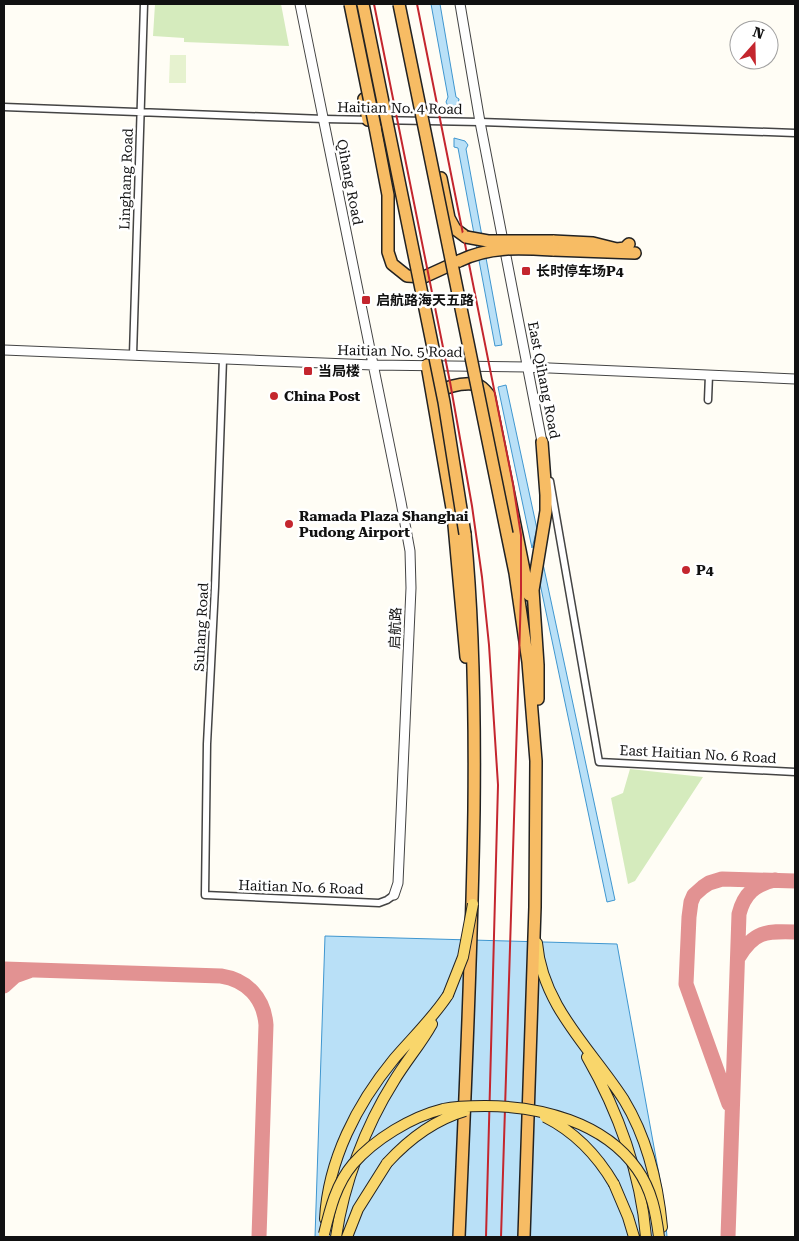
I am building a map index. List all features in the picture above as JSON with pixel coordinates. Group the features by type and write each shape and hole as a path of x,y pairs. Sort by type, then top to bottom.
{"highway":[{"path":"345,4 388,195 388,252 392,264 407,276 424,277 474,253 498,249 553,246"},
{"path":"350,4 372,124"},
{"path":"363,4 444,402 465,534 472,614 474,751 473,904 459,1237"},
{"path":"399,4 515,573 528,662 535,735"},
{"path":"403,4 414,43 450,218 455,229 466,237 488,241 632,249"},
{"path":"427,365 453,514 474,751"},
{"path":"434,406 435,394 442,388 473,384 482,387 489,395 533,612"},
{"path":"524,1237 537,830 535,735 538,665 533,590 546,511 542,442"}],"main road":[{"path":"336,1237 340,1213 352,1172 369,1129 385,1096 430,1027 448,995 463,957 473,904"},
{"path":"535,907 538,946 544,972 554,1000 603,1087 627,1147 639,1191 646,1237"},
{"path":"324,1235 326,1204 332,1178 340,1151 352,1123 369,1093 392,1061 426,1024 448,995"},
{"path":"570,1028 609,1078 624,1101 636,1125 655,1184 661,1216 661,1237"},
{"path":"324,1235 331,1206 342,1181 354,1164 370,1148 404,1125 431,1113 455,1107 483,1106 541,1112 577,1123 617,1147 638,1170 649,1191 661,1237"},
{"path":"347,1237 358,1209 379,1173 405,1144 426,1128 446,1118 483,1106"},
{"path":"515,1108 530,1111 555,1122 576,1137 592,1152 607,1173 619,1195 634,1237"}],"street":[{"name":"Linghang Road","path":"132,355 144,4"},
{"name":"Qihang Road","path":"300,4 373,365"},
{"name":"East Qihang Road","path":"460,4 480,122 555,506 599,762"},
{"name":"Haitian No. 4 Road","path":"4,107 324,119 372,124 480,122 795,133"},
{"name":"Haitian No. 5 Road","path":"4,350 373,365 527,367 795,379"},
{"name":"Suhang Road","path":"205,896 207,744 223,359"},
{"name":"启航路","path":"373,365 402,502 410,552 411,588 398,883 394,894"},
{"path":"708,400 709,375"},
{"name":"East Haitian No. 6 Road","path":"599,762 795,772"},
{"name":"Haitian No. 6 Road","path":"205,896 380,902 387,900 394,894"}],"green space":[{"path":"155,4 281,4 289,46 184,42 184,38 153,36"},
{"path":"170,55 186,55 186,83 169,83"},
{"path":"630,769 703,777 635,881 628,884 611,798 623,793"}],"water":[{"path":"431,4 440,4 456,97 459,99 458,104 449,108 446,102 448,97"},
{"path":"454,138 465,141 468,145 466,149 502,345 495,346 458,148 454,147"},
{"path":"506,385 537,529 532,548 498,387"},
{"path":"542,559 615,900 607,902 538,574"},
{"path":"325,936 617,944 664,1202 667,1237 315,1237"}],"taxiway":[{"path":"729,1104 686,984 691,902 694,895 703,887 722,879 795,881"},
{"path":"728,1237 739,914 744,901 751,891 762,884 775,880"},
{"path":"738,958 750,942 762,934 795,932"},
{"path":"4,969 221,976 239,982 252,992 262,1007 266,1025 259,1237"},
{"path":"4,986 15,976 29,971"}],"railway":[{"path":"374,4 450,382 472,506 489,645 498,785 486,1237"},
{"path":"417,4 513,484 521,535 521,594 501,1237"}],"place":[{"name":"长时停车场P4","path":"526,271"},
{"name":"启航路海天五路","path":"366,300"},
{"name":"当局楼","path":"308,371"},
{"name":"China Post","path":"274,396"},
{"name":"Ramada Plaza Shanghai Pudong Airport","path":"289,524"},
{"name":"P4","path":"686,570"}]}
